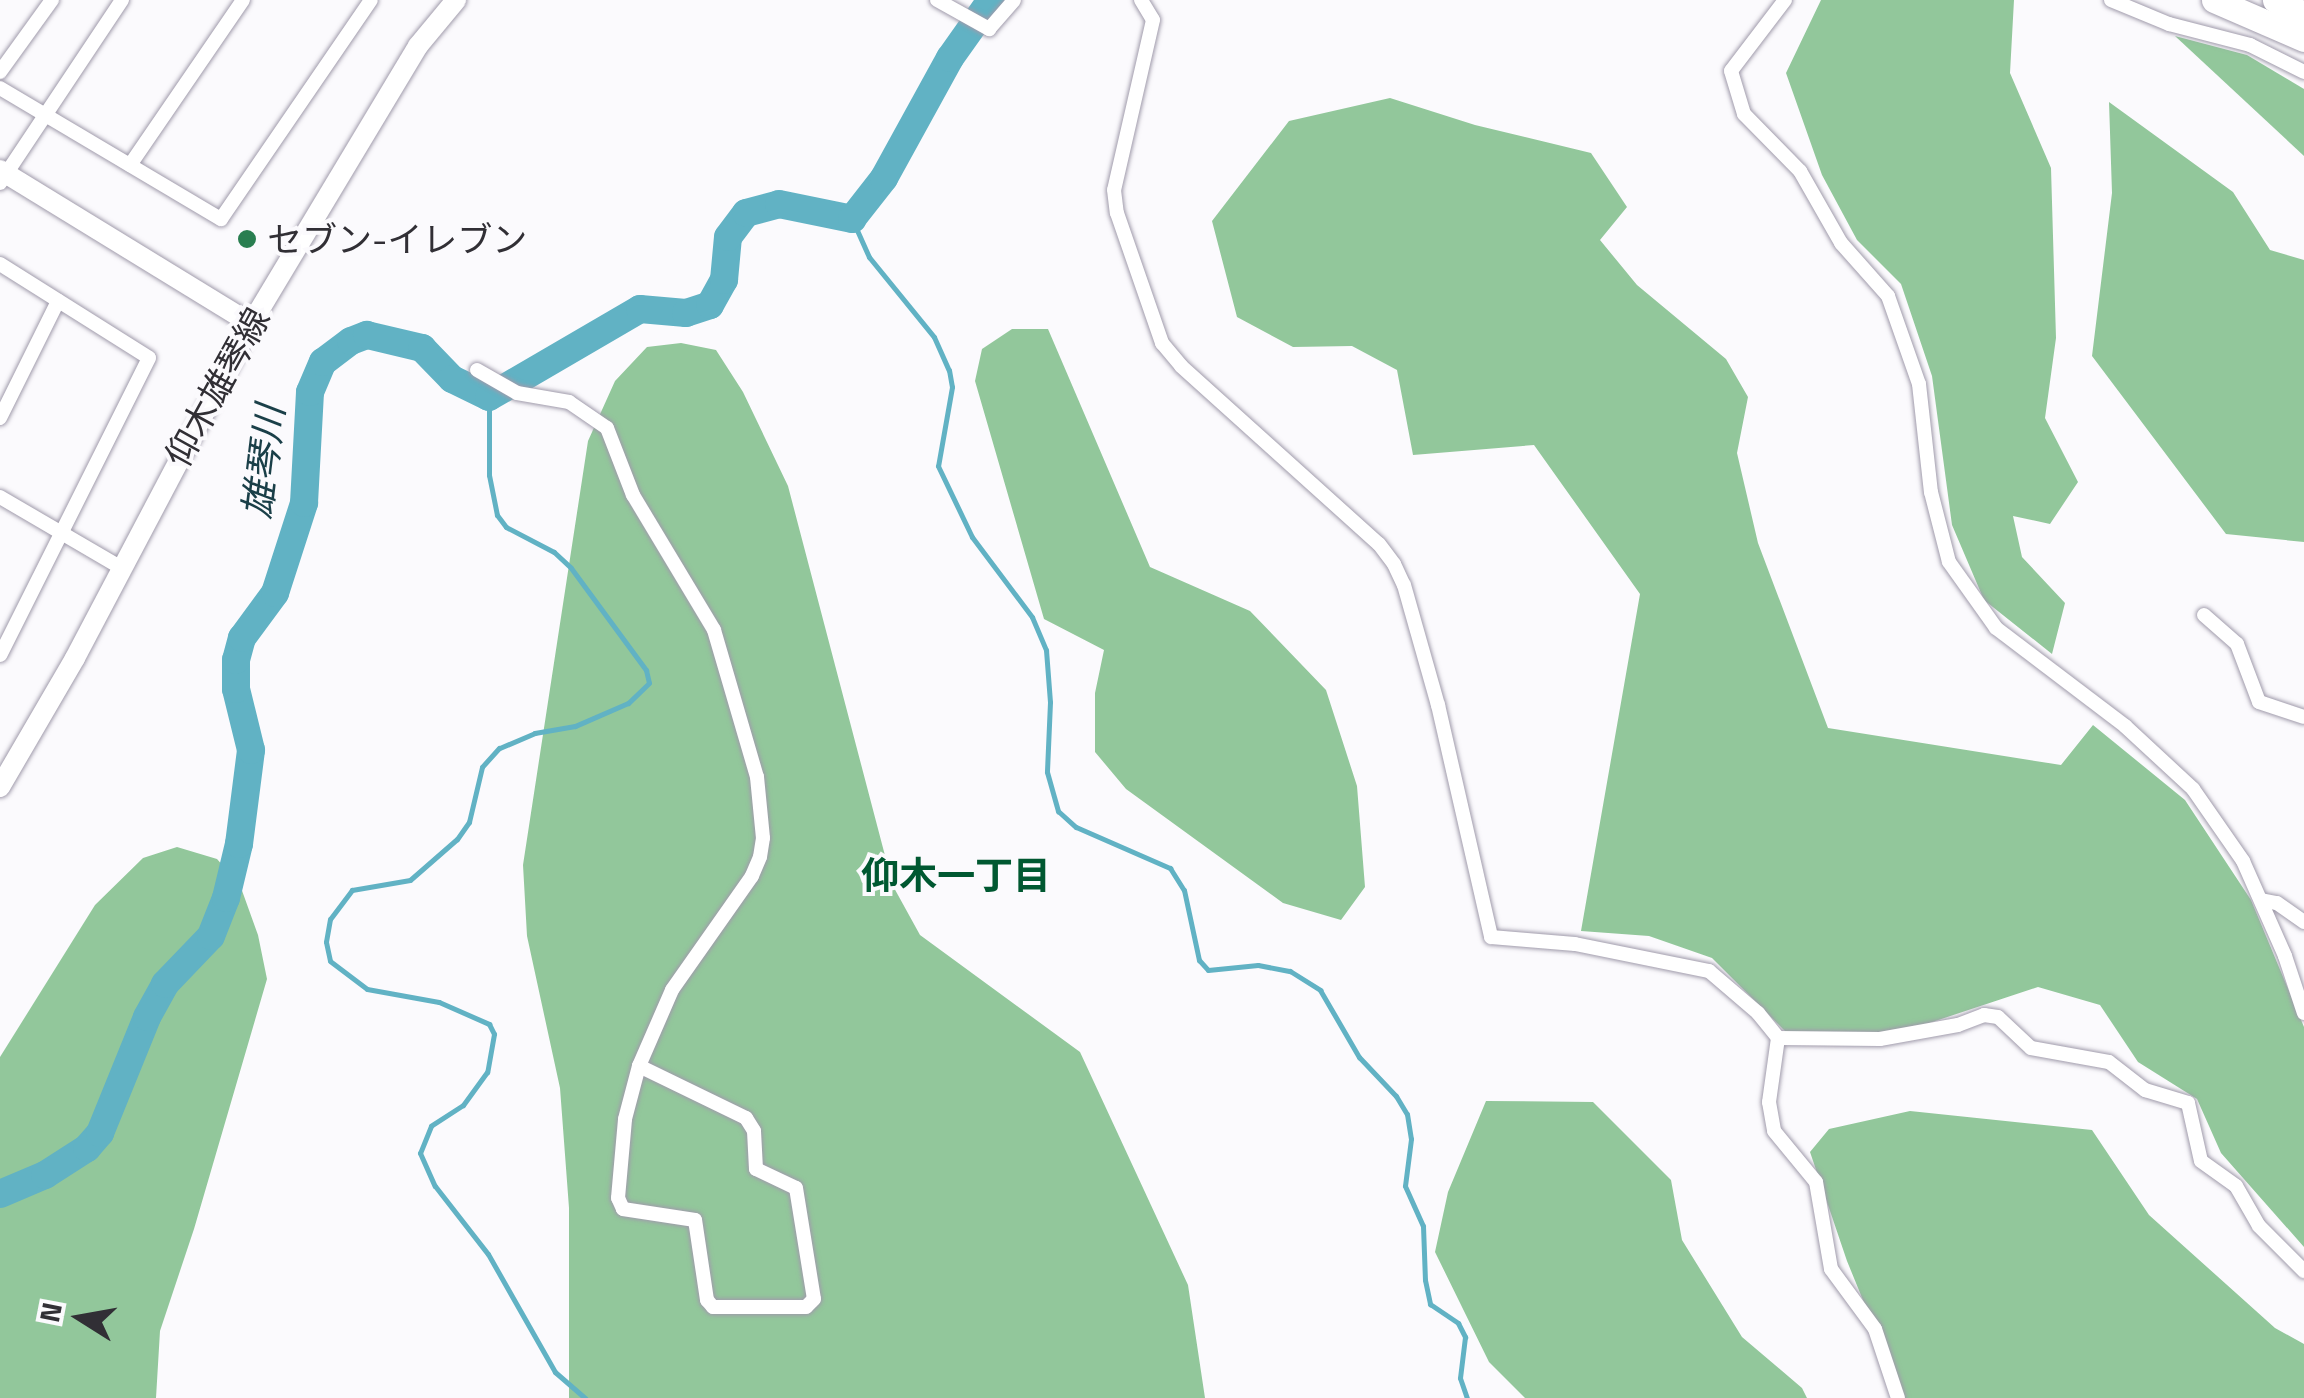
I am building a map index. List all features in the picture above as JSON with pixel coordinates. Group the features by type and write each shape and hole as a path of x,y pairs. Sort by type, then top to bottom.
{"highway":[{"path":"2214,0 2304,39"},
{"path":"2275,0 2304,14"}],"main road":[{"name":"仰木雄琴線","path":"0,786 75,658 250,324 418,46 456,0"},
{"path":"2,175 250,324"}],"street":[{"path":"0,72 52,0"},
{"path":"2,175 122,0"},
{"path":"130,165 243,0"},
{"path":"0,88 221,219 371,0"},
{"path":"937,0 989,30 1014,0"},
{"path":"1141,0 1153,20 1114,190 1117,213 1162,342 1171,356 1378,544 1394,564 1404,585 1438,705 1491,937 1575,944 1709,971 1758,1013 1778,1038 1769,1102 1774,1131 1816,1182 1831,1269 1875,1329 1898,1398"},
{"path":"1785,0 1731,70 1744,114 1800,171 1841,243 1888,296 1907,339 1918,384 1930,492 1949,562 1996,628 2028,657 2124,726 2193,789 2243,861 2304,1013"},
{"path":"2111,0 2169,24 2250,45 2304,72"},
{"path":"0,264 149,358 0,654"},
{"path":"0,418 58,301"},
{"path":"477,370 517,393 569,402 607,428 633,495 714,630 757,777 763,838 760,858 672,990 639,1066 625,1119 618,1198 623,1210 695,1220 707,1300 713,1307 806,1307 814,1299 796,1188 756,1170 754,1131 746,1118 639,1066"},
{"path":"0,497 120,567"},
{"path":"2204,615 2237,644 2260,702 2304,716"},
{"path":"2261,900 2276,903 2304,922"},
{"path":"1778,1038 1880,1039 1958,1025 1984,1015 1998,1017 2030,1048 2109,1062 2145,1090 2188,1104 2201,1161 2236,1186 2259,1226 2304,1271"}],"green space":[{"path":"1821,0 2014,0 2010,73 2051,168 2056,338 2045,418 2078,482 2050,524 2013,516 2022,557 2065,603 2052,654 1984,600 1952,525 1932,376 1901,284 1857,240 1822,175 1786,73"},
{"path":"2175,36 2247,55 2304,89 2304,156"},
{"path":"1390,98 1475,125 1591,153 1627,207 1600,240 1637,285 1726,359 1748,397 1737,453 1758,543 1828,728 2061,765 2093,725 2185,800 2251,900 2304,1027 2304,1247 2221,1153 2197,1099 2138,1062 2100,1005 2038,987 1887,1037 1788,1034 1712,958 1649,936 1581,931 1640,594 1534,445 1413,455 1397,370 1352,346 1293,347 1237,317 1212,221 1289,121"},
{"path":"2109,102 2233,192 2270,250 2304,260 2304,542 2226,534 2092,356 2112,193"},
{"path":"1012,329 1048,329 1150,567 1250,611 1326,690 1357,786 1365,887 1341,920 1283,903 1126,789 1095,752 1095,693 1104,650 1044,619 975,381 982,349"},
{"path":"681,343 716,350 743,392 788,486 893,886 920,935 1080,1052 1188,1285 1205,1398 569,1398 569,1208 560,1088 527,936 523,865 588,441 615,381 647,347"},
{"path":"177,847 217,859 240,885 258,935 267,979 160,1331 156,1398 0,1398 0,1057 95,905 143,858"},
{"path":"1486,1101 1593,1102 1671,1180 1682,1240 1742,1337 1802,1388 1807,1398 1525,1398 1489,1362 1435,1252 1448,1192"},
{"path":"1910,1111 2092,1130 2149,1215 2275,1328 2304,1344 2304,1398 1903,1398 1847,1261 1810,1152 1829,1129"}],"waterway":[{"name":"雄琴川","path":"0,1194 45,1175 87,1148 100,1133 147,1017 165,984 211,936 226,898 239,844 251,750 236,689 236,660 242,638 275,593 304,503 310,392 323,362 351,341 367,335 422,348 452,379 489,397 640,309 686,313 710,305 724,280 728,237 746,213 779,204 852,219 884,178 950,58 991,0"},
{"path":"852,219 869,257 934,337 949,370 952,387 938,466 972,537 1032,617 1046,650 1050,702 1047,772 1058,811 1076,827 1170,868 1184,890 1199,960 1208,970 1258,965 1290,971 1320,990 1359,1057 1396,1096 1407,1114 1411,1139 1405,1186 1423,1226 1430,1304 1458,1323 1465,1337 1460,1378 1467,1398"},
{"path":"489,397 489,475 497,515 506,527 554,552 571,568 646,670 649,683 628,703 575,726 535,733 499,748 482,767 469,822 457,839 410,880 352,890 330,919 326,942 330,961 367,989 439,1002 489,1024 494,1034 487,1072 463,1105 431,1126 420,1153 435,1186 488,1254 555,1372 585,1398"}],"place":[{"name":"セブン-イレブン","path":"247,239"}],"district":[{"name":"仰木一丁目","path":"956,876"}]}
